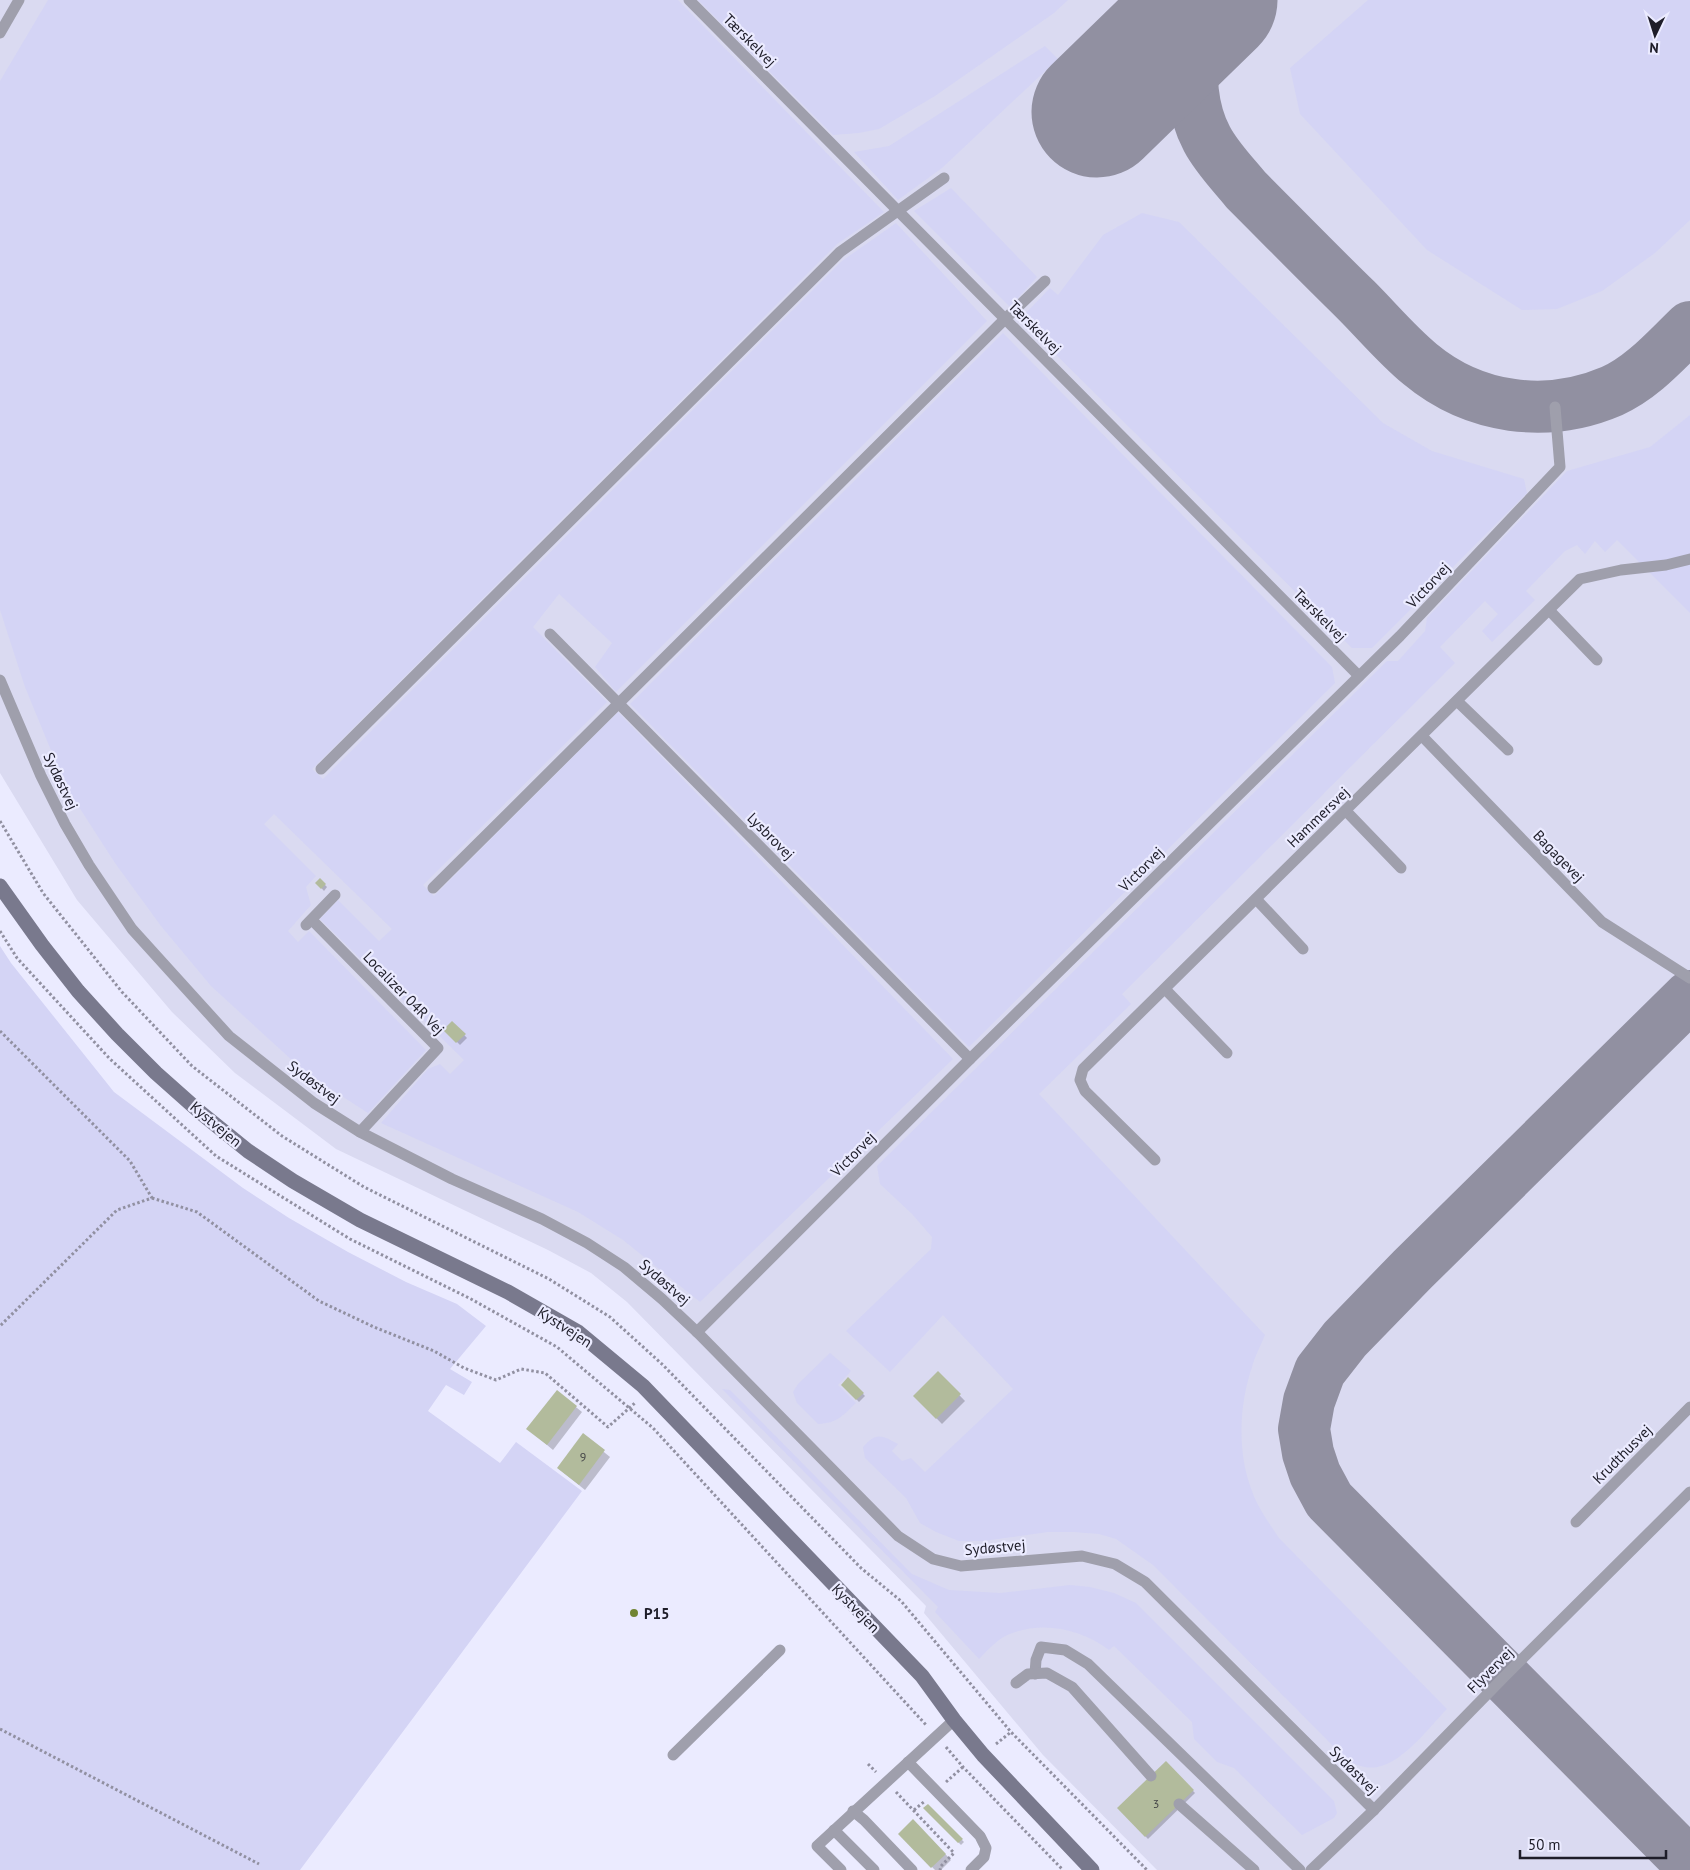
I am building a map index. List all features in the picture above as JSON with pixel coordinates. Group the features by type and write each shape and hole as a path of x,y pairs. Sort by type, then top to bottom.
{"street":[{"name":"Kystvejen","path":"0,886 78,991 116,1034 201,1113 248,1151 293,1181 360,1220 508,1292 578,1332 648,1391 922,1676 954,1720 983,1755 1092,1870"}],"lane":[{"path":"0,33 19,0"},
{"name":"Tærskelvej","path":"689,0 1359,676"},
{"path":"321,769 840,252 944,178"},
{"path":"433,888 1005,318 1045,281"},
{"name":"Victorvej","path":"697,1332 970,1059 1400,636 1560,467 1554,407"},
{"name":"Hammersvej","path":"1155,1160 1085,1091 1080,1080 1083,1069 1580,579 1621,570 1666,565 1690,559"},
{"path":"1549,610 1597,660"},
{"name":"Lysbrovej","path":"550,634 970,1059"},
{"name":"Sydøstvej","path":"0,680 41,776 65,824 90,865 132,929 229,1036 314,1102 360,1132 452,1179 542,1219 587,1243 624,1267 662,1298 697,1332 898,1536 933,1559 962,1566 1082,1556 1115,1564 1145,1582 1374,1810"},
{"path":"1457,701 1508,750"},
{"name":"Bagagevej","path":"1422,736 1602,922 1690,978"},
{"path":"1346,810 1401,868"},
{"name":"Localizer 04R Vej","path":"334,896 309,922 438,1048 360,1132"},
{"path":"1256,899 1303,949"},
{"path":"1165,989 1227,1053"},
{"name":"Krudthusvej","path":"1576,1522 1690,1407"},
{"name":"Flyvervej","path":"1311,1870 1374,1810 1524,1656 1690,1492"},
{"path":"1035,1674 1036,1660 1041,1647 1065,1650 1088,1664 1300,1870"},
{"path":"673,1755 780,1650"},
{"path":"1016,1683 1028,1674 1047,1673 1072,1686 1151,1776"},
{"path":"841,1870 817,1846 954,1720"},
{"path":"908,1762 980,1836 986,1848 984,1857 971,1870"},
{"path":"1179,1804 1254,1870"},
{"path":"853,1811 912,1870"},
{"path":"834,1830 874,1870"}],"path":[{"path":"0,931 17,958 110,1059 216,1156 350,1239 471,1299 558,1347 653,1428 937,1736 963,1767 1063,1870"},
{"path":"0,1030 130,1161 152,1198"},
{"path":"0,1326 117,1210 152,1198 197,1212 319,1301 374,1327 434,1351 464,1368 496,1380 521,1370 545,1373 608,1427 648,1391"},
{"path":"0,1729 259,1864"},
{"path":"914,1810 963,1767 983,1755 1010,1732"},
{"path":"868,1764 954,1853 940,1866 940,1870"}],"shaded area":[{"path":"0,0 1690,0 1690,1870 1157,1870 1043,1755 924,1613 926,1606 627,1302 591,1273 548,1250 336,1149 235,1073 172,1012 77,900 0,773"},
{"path":"48,0 678,0 884,212 837,244 312,769 323,779 842,261 896,223 987,321 616,692 595,667 612,643 559,594 533,627 607,702 423,885 434,896 618,712 953,1059 700,1302 623,1240 578,1212 381,1123 428,1069 440,1064 450,1074 464,1060 320,919 338,900 379,941 392,929 274,814 264,824 316,876 306,887 311,905 288,931 298,942 309,931 426,1050 368,1113 306,1073 211,986 161,926 115,863 66,787 25,687 0,610 0,81"},
{"path":"698,0 1068,0 1054,13 935,96 879,129 833,135"},
{"path":"1368,0 1690,0 1690,220 1655,253 1602,291 1557,309 1522,310 1427,250 1300,114 1290,68"},
{"path":"1045,46 1058,59 942,168 898,200 854,152 889,146"},
{"path":"951,188 1037,277 1010,307 914,211"},
{"path":"1142,213 1179,222 1383,423 1432,451 1524,479 1527,493 1372,648 1352,648 1020,319 1050,288 1058,295 1103,235"},
{"path":"1003,333 1332,667 1335,683 969,1047 630,704"},
{"path":"1690,415 1690,613 1617,540 1605,552 1595,541 1585,554 1577,545 1565,551 1526,591 1535,600 1492,642 1482,631 1498,614 1485,601 1440,647 1455,663 1122,994 1131,1004 1039,1094 1265,1335 1248,1382 1242,1413 1244,1461 1247,1476 1257,1503 1279,1538 1447,1709 1420,1739 1397,1758 1386,1765 1373,1768 1361,1766 1347,1760 1153,1565 1116,1539 1099,1534 1048,1532 983,1541 959,1541 920,1523 906,1498 865,1458 863,1447 879,1436 898,1444 892,1451 902,1461 911,1458 925,1472 1013,1389 943,1315 890,1372 846,1331 931,1249 932,1237 912,1214 880,1184 877,1166 1387,661 1398,661 1425,631 1427,618 1567,471 1650,447"},
{"path":"0,946 11,963 114,1092 243,1188 289,1218 348,1252 406,1282 457,1304 486,1326 450,1369 472,1382 464,1395 446,1385 428,1411 500,1463 516,1442 582,1491 300,1870 0,1870"},
{"path":"830,1353 851,1371 838,1385 856,1403 835,1420 818,1424 797,1403 793,1392 798,1384"},
{"path":"722,1389 730,1390 912,1574 949,1590 1000,1593 1070,1585 1090,1587 1114,1593 1136,1603 1334,1801 1337,1813 1334,1818 1302,1835 1234,1768 1217,1762 1194,1739 1192,1722 1114,1646 1109,1650 1097,1642 1071,1631 1042,1627 1015,1632 1002,1638 979,1659 935,1612 938,1607"}],"building":[{"path":"320,878 326,884 321,889 315,883"},
{"path":"452,1021 466,1034 456,1043 443,1030"},
{"path":"938,1371 961,1394 936,1419 913,1396"},
{"path":"848,1377 864,1393 856,1400 841,1385"},
{"path":"557,1390 577,1406 547,1445 526,1429"},
{"path":"583,1433 605,1450 579,1485 557,1468"},
{"path":"1166,1761 1194,1790 1145,1837 1117,1808"},
{"path":"928,1804 963,1839 958,1843 923,1808"},
{"path":"913,1819 946,1854 931,1868 898,1834"}],"taxiway":[{"path":"1214,0 1197,37 1192,66 1195,104 1202,128 1211,146 1246,190 1403,349 1441,379 1487,400 1512,405 1537,407 1587,400 1612,391 1644,371 1690,327"},
{"path":"1690,996 1412,1270 1345,1339 1320,1371 1309,1401 1304,1429 1308,1453 1315,1474 1329,1500 1690,1864"}],"runway":[{"path":"1097,112 1212,0"}],"place":[{"name":"P15","path":"634,1613"}]}
